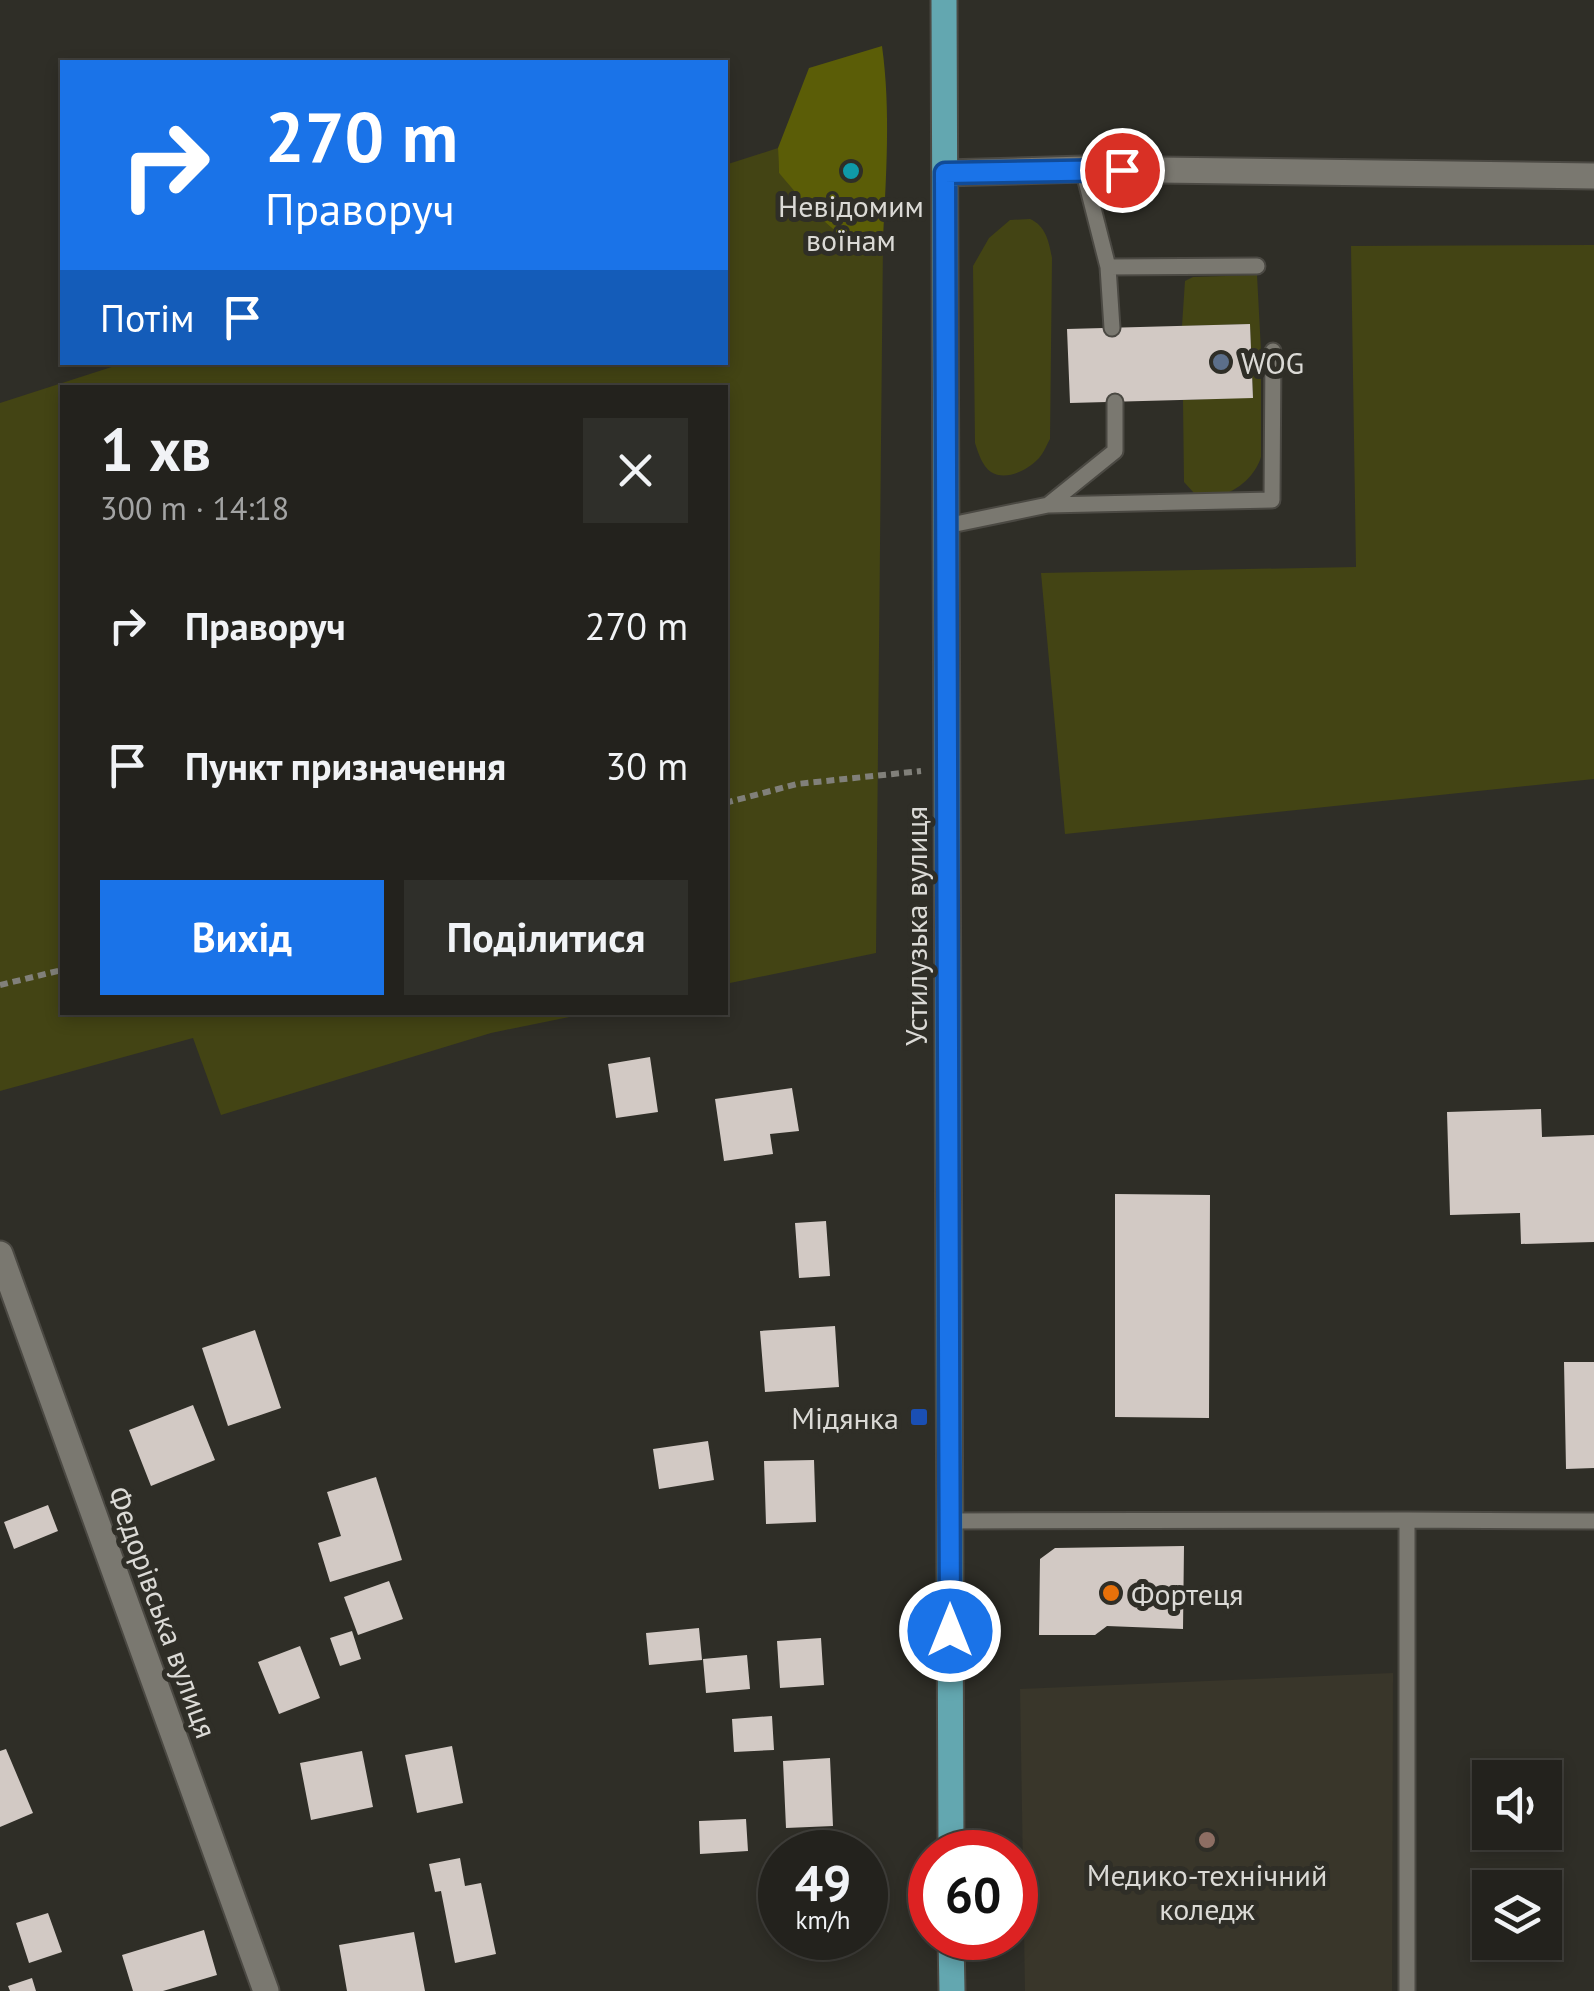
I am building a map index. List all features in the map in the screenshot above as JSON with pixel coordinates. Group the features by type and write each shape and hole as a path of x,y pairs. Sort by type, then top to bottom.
{"main road":[{"name":"Устилузька вулиця","path":"944,0 951,1830"},
{"path":"952,1960 952,1991"}],"street":[{"path":"945,173 1083,169 1594,176"},
{"name":"Федорівська вулиця","path":"0,1254 266,1991"}],"lane":[{"path":"1083,169 1108,267 1112,328"},
{"path":"1108,267 1257,266"},
{"path":"946,526 1048,506 1272,500 1273,351"},
{"path":"1048,506 1115,452 1115,402"},
{"path":"949,1520 1594,1522"},
{"path":"1407,1520 1407,1991"}],"path":[{"path":"728,801 797,784 947,768"},
{"path":"0,985 60,970"}],"shaded area":[{"path":"882,46 887,119 883,241 854,247 809,208 779,173 778,148 809,68"},
{"path":"778,148 779,173 854,247 883,241 876,953 728,983 728,385 60,385 60,1015 579,1015 491,1033 221,1115 193,1038 0,1091 0,403 118,365 728,365 728,164"},
{"path":"1030,219 1043,230 1052,258 1050,439 1032,464 1015,474 997,475 985,466 975,443 973,266 989,238 1010,220"},
{"path":"1594,245 1594,779 1065,834 1041,573 1356,567 1351,246"},
{"path":"1257,275 1261,457 1251,475 1234,490 1220,495 1194,493 1184,482 1183,400 1253,397 1250,324 1182,326 1185,281 1193,277"},
{"name":"Медико-технічний коледж","path":"1393,1673 1392,1991 1025,1991 1024,1960 1038,1960 1038,1830 1022,1830 1020,1689"}],"building":[{"path":"1250,324 1253,398 1070,403 1067,329"},
{"path":"650,1057 658,1112 616,1118 608,1064"},
{"path":"792,1088 799,1131 770,1134 773,1154 724,1161 715,1099"},
{"path":"1541,1109 1542,1137 1594,1135 1594,1242 1521,1244 1520,1213 1450,1215 1447,1112"},
{"path":"1115,1194 1210,1195 1209,1418 1115,1417"},
{"path":"826,1221 830,1276 799,1278 795,1223"},
{"path":"835,1326 839,1387 765,1392 760,1331"},
{"path":"255,1330 281,1408 228,1426 202,1348"},
{"path":"1564,1362 1594,1362 1594,1468 1566,1469"},
{"path":"193,1405 215,1460 151,1486 129,1430"},
{"path":"708,1441 714,1480 659,1489 653,1449"},
{"path":"814,1460 816,1522 766,1524 764,1461"},
{"path":"376,1477 402,1560 330,1582 318,1543 341,1536 327,1492"},
{"path":"48,1505 58,1531 14,1549 4,1522"},
{"name":"Фортеця","path":"1184,1546 1183,1629 1107,1626 1095,1635 1039,1635 1040,1559 1055,1548"},
{"path":"389,1581 403,1619 358,1635 344,1597"},
{"path":"699,1628 702,1660 649,1665 646,1633"},
{"path":"352,1631 361,1659 340,1666 330,1638"},
{"path":"821,1638 824,1685 780,1688 777,1641"},
{"path":"300,1646 320,1698 279,1714 258,1662"},
{"path":"747,1655 750,1689 706,1693 703,1659"},
{"path":"772,1716 774,1750 734,1752 732,1719"},
{"path":"452,1746 463,1803 417,1813 405,1755"},
{"path":"6,1749 33,1813 0,1827 0,1751"},
{"path":"362,1751 373,1807 311,1820 300,1763"},
{"path":"830,1758 833,1826 786,1828 783,1761"},
{"path":"746,1819 748,1851 700,1854 699,1821"},
{"path":"460,1858 465,1886 481,1883 496,1954 455,1963 441,1891 435,1892 429,1864"},
{"path":"48,1913 62,1952 29,1963 16,1923"},
{"path":"204,1930 217,1975 163,1991 133,1991 122,1955"},
{"path":"414,1932 425,1991 347,1991 339,1945"},
{"path":"32,1978 36,1991 10,1991 8,1986"}],"place":[{"name":"Невідомим воїнам","path":"851,171"},
{"name":"WOG","path":"1221,362"},
{"name":"Мідянка","path":"919,1417"},
{"name":"Фортеця","path":"1111,1593"},
{"name":"Медико-технічний коледж","path":"1207,1840"}],"route":[{"path":"950,1631 945,173 1122,170"}]}
